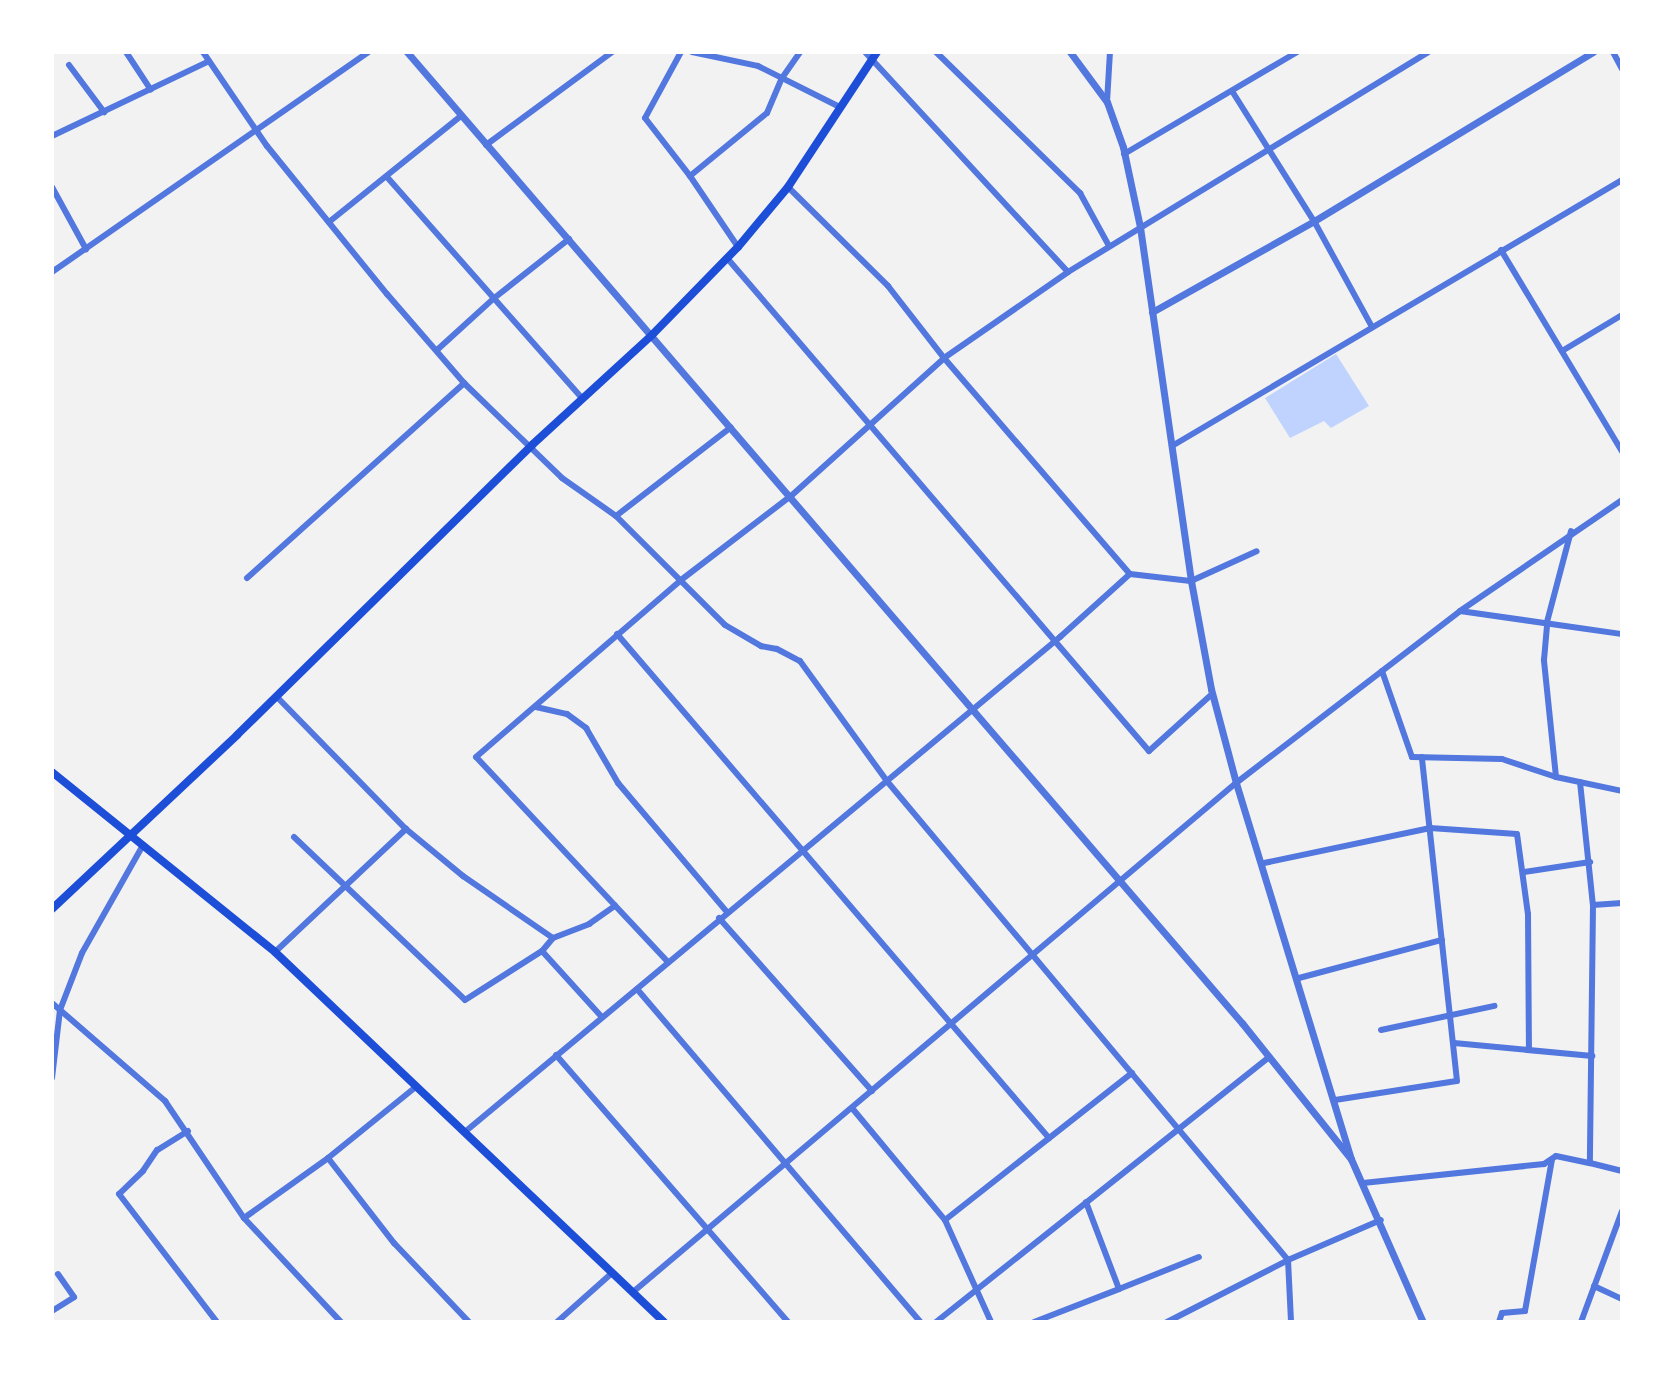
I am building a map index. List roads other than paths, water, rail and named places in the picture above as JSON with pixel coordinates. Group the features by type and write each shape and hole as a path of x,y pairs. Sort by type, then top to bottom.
{"main road":[{"path":"52,909 276,696 532,445 652,335 738,247 788,187 875,55"},
{"path":"52,772 275,952 664,1322"}],"street":[{"path":"126,52 151,90"},
{"path":"203,52 255,129 464,383 532,445 562,478 616,516 725,625 761,646 777,649 800,661 886,780 1288,1260 1291,1322"},
{"path":"52,272 368,52"},
{"path":"407,52 1120,881 1351,1159"},
{"path":"486,145 612,52"},
{"path":"681,52 645,118 690,176 738,247"},
{"path":"692,52 758,66 840,107"},
{"path":"690,176 767,113 782,78 800,52"},
{"path":"865,52 875,55 1068,272"},
{"path":"936,52 1080,193 1109,246"},
{"path":"1070,52 1107,102 1124,154 1140,227 1191,581 1212,694 1236,783 1264,863 1351,1159 1381,1220 1423,1322"},
{"path":"1107,102 1110,55 1118,52"},
{"path":"1124,154 1297,52"},
{"path":"667,961 476,757 681,580 791,496 944,358 1109,246 1428,52"},
{"path":"1152,312 1314,221 1593,52"},
{"path":"1613,52 1622,69"},
{"path":"52,136 209,61"},
{"path":"69,65 104,112"},
{"path":"1232,91 1314,221 1372,327"},
{"path":"329,222 461,116"},
{"path":"387,177 584,400"},
{"path":"1172,446 1622,180"},
{"path":"52,187 86,249"},
{"path":"788,187 888,286 944,358 1130,574 1191,581 1257,551"},
{"path":"437,350 493,299 569,239"},
{"path":"1501,250 1622,451"},
{"path":"727,258 1149,751 1212,694"},
{"path":"1562,351 1622,315"},
{"path":"247,578 464,383"},
{"path":"616,516 731,427"},
{"path":"633,1292 1236,783 1460,611 1571,531 1622,500"},
{"path":"1556,777 1544,660 1547,622 1571,531"},
{"path":"466,1131 1054,642 1130,574"},
{"path":"1460,611 1622,634"},
{"path":"617,634 1049,1138"},
{"path":"1382,671 1412,757 1502,759 1556,777 1622,791"},
{"path":"276,696 406,829 463,876 553,938"},
{"path":"536,707 567,714 586,728 618,783 727,912"},
{"path":"1335,1100 1457,1081 1422,757"},
{"path":"1580,782 1593,905 1590,1163"},
{"path":"1264,863 1430,828 1517,834 1524,872 1529,1050"},
{"path":"275,952 406,829"},
{"path":"294,837 465,1000 542,951 553,938 589,924 615,906"},
{"path":"52,1078 60,1010 82,953 143,845"},
{"path":"1524,872 1590,862"},
{"path":"1593,905 1622,903"},
{"path":"719,918 872,1091"},
{"path":"1299,978 1442,940"},
{"path":"542,951 601,1016"},
{"path":"637,989 920,1322"},
{"path":"52,1003 165,1101 244,1218 341,1322"},
{"path":"1381,1030 1494,1006"},
{"path":"1454,1043 1592,1056"},
{"path":"556,1055 788,1322"},
{"path":"936,1322 1269,1057"},
{"path":"945,1220 1132,1073"},
{"path":"244,1218 328,1158 417,1086"},
{"path":"852,1108 945,1220 991,1322"},
{"path":"188,1131 157,1150 143,1171 119,1194 217,1322"},
{"path":"1363,1183 1544,1164 1556,1156 1622,1171"},
{"path":"328,1158 394,1243 469,1322"},
{"path":"1499,1322 1502,1313 1525,1311 1552,1159"},
{"path":"1086,1202 1119,1289"},
{"path":"1581,1322 1622,1211"},
{"path":"1167,1322 1288,1260 1381,1220"},
{"path":"1034,1322 1199,1257"},
{"path":"557,1322 612,1273"},
{"path":"52,1311 74,1297 58,1274"},
{"path":"1594,1286 1622,1299"}],"water":[{"path":"1336,354 1369,406 1331,428 1324,421 1290,438 1265,398"}]}
